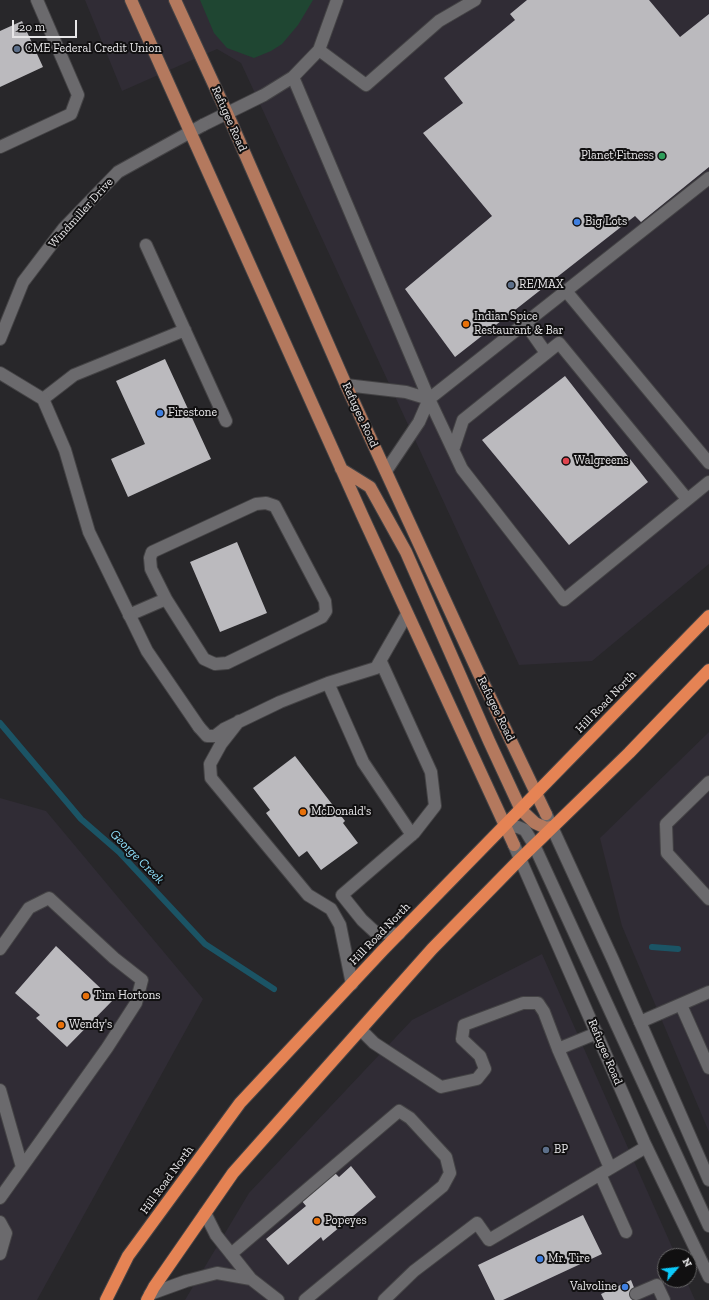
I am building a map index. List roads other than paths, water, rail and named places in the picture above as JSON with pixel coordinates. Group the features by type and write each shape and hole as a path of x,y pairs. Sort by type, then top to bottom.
{"highway":[{"name":"Hill Road North","path":"106,1300 128,1256 240,1103 399,934 506,826 536,793 709,616"},
{"path":"149,1297 233,1173 432,949 552,827 629,753 709,670"}],"main road":[{"path":"0,147 71,114 78,95 37,0"},
{"name":"Refugee Road","path":"131,0 341,469 506,826 646,1147 709,1277"},
{"name":"Refugee Road","path":"175,0 227,113 346,385 479,674 552,827 709,1180"},
{"path":"337,0 319,50 366,85 439,21 474,0"},
{"name":"Windmiller Drive","path":"0,339 23,282 64,228 118,172 189,132 264,95 293,78 319,50"},
{"path":"293,78 429,399 462,469 564,600 709,482"},
{"path":"386,471 419,422 429,399 709,178"},
{"path":"146,245 226,421"},
{"path":"566,291 709,463"},
{"path":"525,324 546,353"},
{"path":"43,399 74,375 185,330"},
{"path":"453,450 463,420 559,343 687,499"},
{"path":"0,373 43,399 65,450 89,532 129,615 147,651 199,727 207,736 216,736 239,721 280,702 328,683 376,668 381,662 407,614"},
{"path":"346,385 406,392 429,399"},
{"name":"Refugee Road","path":"341,469 370,487 406,552 521,810 535,823 546,828 552,827"},
{"path":"266,503 275,506 326,601 326,611 322,617 227,663 215,664 204,659 166,599 151,570 150,558 152,552 256,504 266,503"},
{"path":"129,615 166,599"},
{"path":"381,662 431,772 435,806 412,835 342,895 362,920 375,932 399,934"},
{"path":"328,683 363,762 412,835"},
{"path":"239,721 221,744 210,764 211,778 308,895 330,909 340,925 352,984"},
{"path":"709,782 666,824 667,854 709,898"},
{"name":"Refugee Road","path":"506,826 518,827 525,830 534,845 709,1226"},
{"path":"0,949 29,908 49,898 114,958 142,980 136,1003 111,1041 0,1198"},
{"path":"640,1022 709,992"},
{"path":"361,1030 374,1043 441,1087 477,1079 484,1069 480,1056 462,1039 464,1025 523,1003 538,1003 544,1012 605,1171 626,1232"},
{"path":"681,1004 709,1068"},
{"path":"558,1049 597,1033"},
{"path":"0,1090 22,1167"},
{"path":"231,1254 399,1111 410,1118 446,1157 450,1173 443,1186 305,1300"},
{"path":"384,1300 414,1271 477,1223 489,1240 646,1147"},
{"path":"205,1214 216,1235 250,1279 278,1300"},
{"path":"0,1222 6,1233 0,1254"},
{"path":"149,1297 186,1281 217,1273 250,1279"},
{"path":"636,1294 656,1285 664,1300"}],"waterway":[{"name":"George Creek","path":"0,723 81,819 119,852 205,944 274,989"},
{"name":"George Creek","path":"652,947 678,949"}],"place":[{"name":"CME Federal Credit Union","path":"17,49"},
{"name":"Planet Fitness","path":"662,156"},
{"name":"Big Lots","path":"577,222"},
{"name":"RE/MAX","path":"511,285"},
{"name":"Indian Spice Restaurant & Bar","path":"466,324"},
{"name":"Firestone","path":"160,413"},
{"name":"Walgreens","path":"566,461"},
{"name":"McDonald's","path":"303,812"},
{"name":"Tim Hortons","path":"86,996"},
{"name":"Wendy's","path":"61,1025"},
{"name":"BP","path":"546,1150"},
{"name":"Popeyes","path":"317,1221"},
{"name":"Mr. Tire","path":"540,1259"},
{"name":"Valvoline","path":"625,1287"}]}
